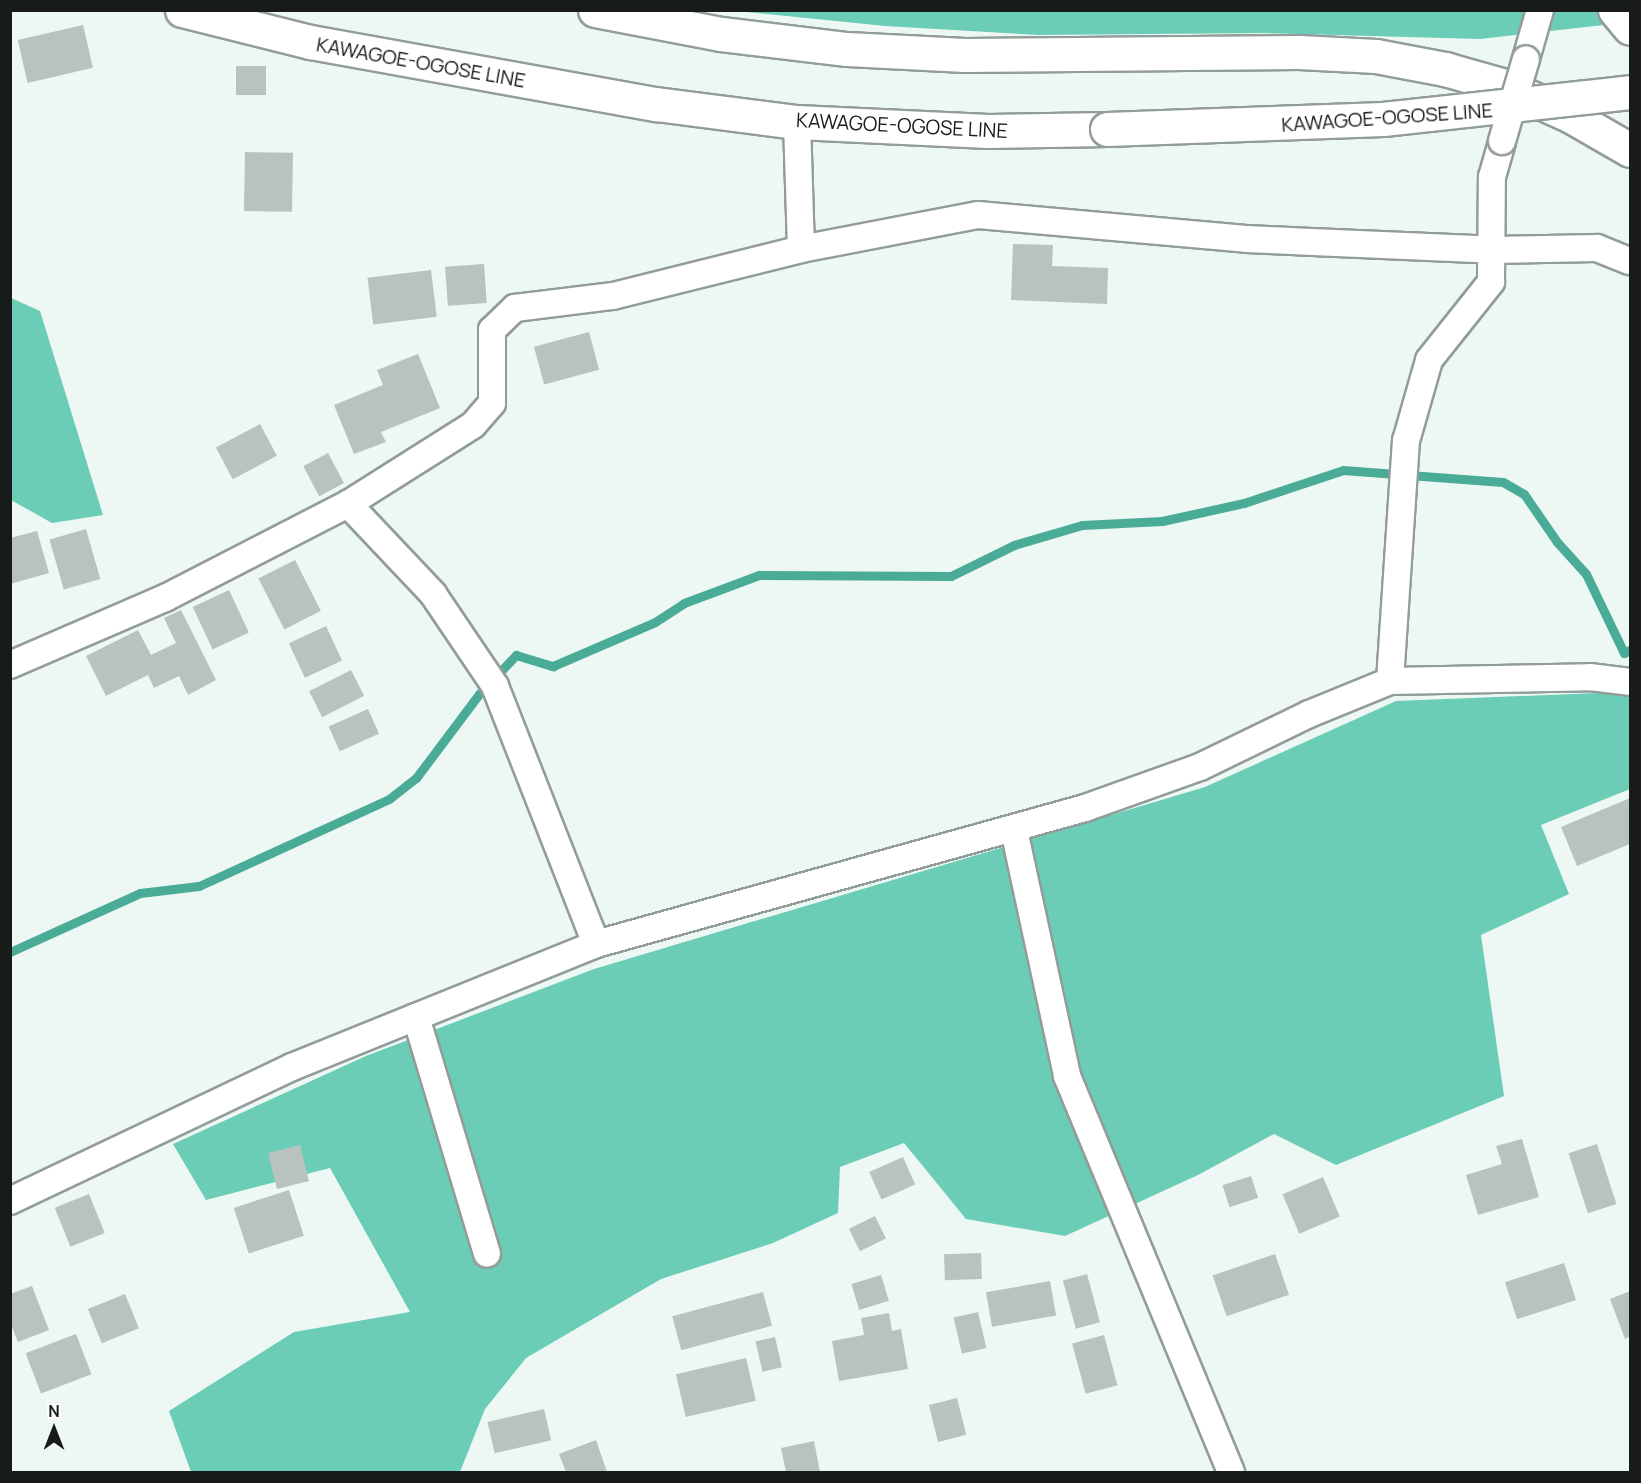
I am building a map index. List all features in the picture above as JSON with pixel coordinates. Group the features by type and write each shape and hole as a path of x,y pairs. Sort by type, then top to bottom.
{"main road":[{"name":"KAWAGOE-OGOSE LINE","path":"182,10 321,44 656,104 797,122 988,131 1107,129 1383,119 1496,110 1630,92"},
{"path":"595,10 721,34 847,49 965,55 1299,52 1376,56 1445,69 1505,87 1571,116 1630,150"},
{"path":"1615,10 1630,28"}],"street":[{"path":"1390,681 1406,441 1429,360 1491,282 1492,177 1540,11"},
{"path":"797,122 801,249"},
{"path":"10,665 165,598 348,504 473,425 492,403 492,330 515,308 613,296 801,249 978,215 1246,239 1493,250 1597,248 1630,261"},
{"path":"348,504 433,594 495,686 596,944"},
{"path":"10,1201 292,1066 596,944 1014,830 1200,767 1309,714 1390,681 1590,677 1630,682"},
{"path":"1014,830 1067,1076 1230,1473"},
{"path":"416,1017 488,1254"}],"green space":[{"path":"1630,10 1630,22 1480,39 1264,33 1039,35 885,26 736,11"},
{"path":"11,298 40,311 103,515 52,523 11,500"},
{"path":"1630,680 1630,789 1541,825 1569,894 1481,935 1504,1096 1336,1165 1274,1134 1198,1175 1065,1236 966,1219 904,1143 840,1167 838,1213 773,1243 661,1279 526,1358 485,1409 460,1472 191,1472 169,1411 294,1332 410,1312 330,1168 206,1200 173,1144 366,1056 594,969 1205,787 1396,701 1597,693"}],"building":[{"path":"83,25 93,68 28,83 18,40"},
{"path":"236,66 266,66 266,95 236,95"},
{"path":"245,152 293,153 292,212 244,211"},
{"path":"1013,244 1053,245 1052,266 1108,268 1107,304 1011,300"},
{"path":"484,264 487,303 448,306 445,267"},
{"path":"431,270 437,317 373,324 367,278"},
{"path":"589,332 599,370 544,384 534,347"},
{"path":"418,354 440,408 381,432 386,442 354,454 334,405 383,385 377,370"},
{"path":"260,424 277,456 233,479 216,447"},
{"path":"328,453 344,483 319,496 303,466"},
{"path":"86,529 100,579 64,589 49,539"},
{"path":"37,531 49,573 10,584 10,538"},
{"path":"295,560 321,611 284,629 258,579"},
{"path":"229,590 249,633 213,650 193,607"},
{"path":"181,610 216,680 188,695 179,676 154,688 148,675 106,696 86,656 138,630 151,655 176,643 164,618"},
{"path":"326,626 342,660 305,678 289,643"},
{"path":"351,670 364,696 322,717 309,691"},
{"path":"368,709 379,734 340,751 329,726"},
{"path":"1630,798 1630,844 1577,866 1561,827"},
{"path":"1522,1139 1539,1197 1478,1215 1466,1175 1502,1164 1496,1146"},
{"path":"1597,1144 1616,1204 1588,1213 1568,1153"},
{"path":"300,1145 309,1181 277,1189 268,1153"},
{"path":"903,1157 915,1184 881,1199 869,1172"},
{"path":"1251,1176 1258,1198 1230,1207 1222,1185"},
{"path":"1323,1177 1340,1217 1299,1234 1282,1194"},
{"path":"289,1190 304,1236 249,1254 234,1208"},
{"path":"89,1194 105,1233 70,1247 55,1208"},
{"path":"875,1216 886,1238 860,1251 849,1229"},
{"path":"981,1253 982,1279 945,1280 944,1254"},
{"path":"1275,1254 1289,1295 1227,1316 1213,1275"},
{"path":"1564,1263 1576,1300 1517,1319 1505,1282"},
{"path":"1087,1274 1100,1322 1076,1329 1063,1280"},
{"path":"881,1275 889,1301 859,1310 851,1284"},
{"path":"1050,1281 1056,1315 992,1327 986,1292"},
{"path":"32,1286 49,1330 18,1342 10,1322 10,1294"},
{"path":"1630,1291 1630,1336 1625,1339 1610,1299"},
{"path":"763,1292 772,1326 681,1350 672,1316"},
{"path":"125,1294 139,1328 102,1343 88,1309"},
{"path":"978,1312 986,1348 962,1354 954,1318"},
{"path":"889,1313 892,1331 901,1329 908,1369 839,1381 832,1341 864,1335 861,1318"},
{"path":"76,1334 91,1374 41,1393 26,1353"},
{"path":"1104,1335 1117,1385 1086,1394 1072,1344"},
{"path":"775,1337 782,1367 762,1372 756,1341"},
{"path":"746,1358 756,1401 686,1417 676,1374"},
{"path":"957,1398 966,1435 938,1442 929,1405"},
{"path":"544,1409 551,1440 495,1453 487,1422"},
{"path":"596,1440 607,1472 566,1472 559,1454"},
{"path":"814,1441 820,1472 786,1472 781,1448"}],"waterway":[{"path":"10,952 140,893 199,886 389,799 416,778 479,694 516,655 553,666 655,622 684,603 759,575 951,576 1014,545 1082,525 1162,521 1244,503 1343,470 1503,482 1524,494 1557,542 1586,574 1624,653 1630,650"}]}
